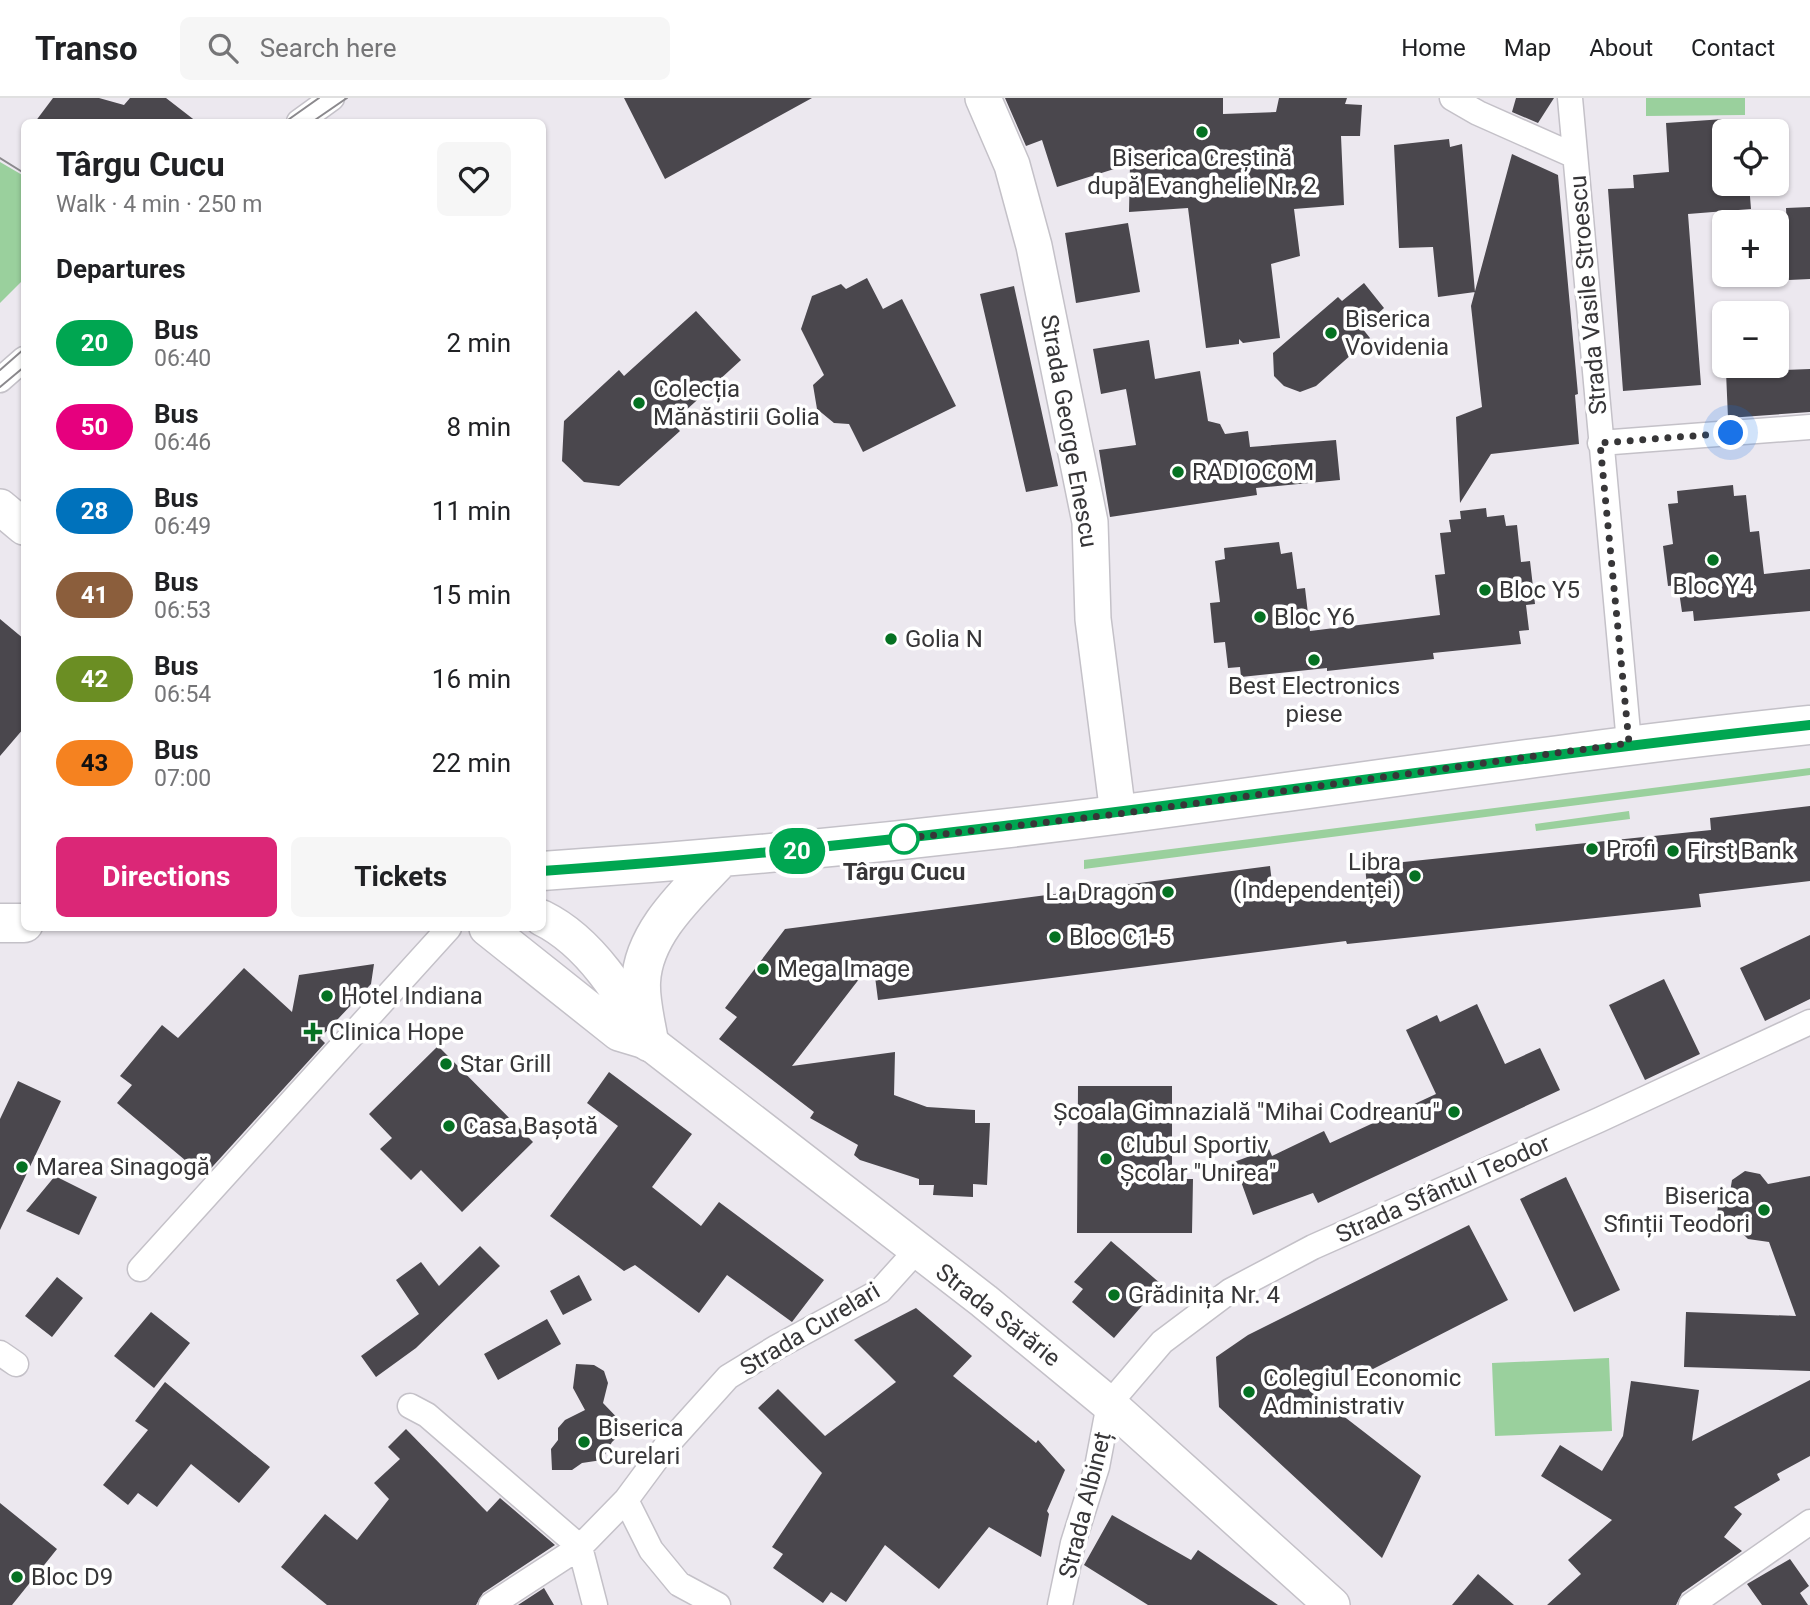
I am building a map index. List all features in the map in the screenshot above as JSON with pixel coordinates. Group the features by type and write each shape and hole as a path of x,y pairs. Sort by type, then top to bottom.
{"main road":[{"path":"546,872 719,860 1118,814 1629,743 1810,725"},
{"path":"649,1042 641,981 654,938 680,902 719,860"},
{"path":"0,923 21,923"}],"street":[{"path":"303,119 332,98"},
{"name":"Strada George Enescu","path":"983,98 1012,165 1034,246 1090,522 1093,619 1118,814"},
{"path":"1452,98 1478,113 1576,156"},
{"name":"Strada Vasile Stroescu","path":"1570,98 1629,743"},
{"path":"0,380 21,362"},
{"path":"1600,443 1810,427"},
{"path":"0,507 21,524"},
{"name":"Strada Sărărie","path":"546,920 561,927 619,989 649,1042"},
{"path":"140,1269 446,931"},
{"name":"Strada Sărărie","path":"491,931 619,1033 649,1042 984,1301 1109,1404 1332,1605"},
{"name":"Strada Sfântul Teodor","path":"1109,1404 1162,1342 1230,1291 1313,1247 1599,1120 1810,1022"},
{"name":"Strada Curelari","path":"491,1605 580,1547 626,1500 666,1447 729,1377 777,1347 880,1291 916,1251"},
{"name":"Strada Albineț","path":"1060,1605 1073,1543 1097,1466 1109,1404"},
{"path":"411,1406 428,1415 580,1547 595,1605"},
{"path":"626,1500 651,1550 679,1584 718,1605"},
{"path":"1691,1605 1810,1522"}],"green space":[{"path":"1646,98 1745,98 1745,115 1646,116"},
{"path":"0,162 21,174 21,282 0,303"},
{"path":"1810,768 1810,775 1084,869 1084,860"},
{"path":"1629,811 1630,819 1536,831 1535,824"},
{"path":"1609,1358 1612,1431 1495,1436 1492,1363"}],"building":[{"path":"53,98 99,98 124,105 130,98 166,98 193,119 37,119"},
{"path":"624,98 812,98 665,179"},
{"path":"1005,98 1223,98 1223,114 1276,112 1279,98 1347,98 1345,104 1362,105 1360,136 1341,136 1344,205 1294,209 1300,256 1271,264 1280,338 1243,343 1239,339 1239,344 1206,348 1188,208 1129,212 1130,164 1057,187 1042,140 1026,146"},
{"path":"1516,98 1554,98 1538,123 1512,112"},
{"path":"1712,120 1712,196 1750,196 1751,209 1688,214 1701,385 1623,391 1608,189 1634,188 1633,175 1669,172 1666,123"},
{"path":"1449,139 1450,147 1462,144 1475,292 1438,297 1433,247 1399,248 1394,145"},
{"path":"1512,154 1558,175 1578,394 1575,395 1579,444 1491,454 1460,503 1456,417 1482,407 1471,306"},
{"path":"1810,207 1810,279 1789,280 1789,210 1786,208"},
{"path":"1128,223 1140,292 1076,303 1065,233"},
{"path":"867,278 883,309 902,299 956,406 863,452 849,424 834,423 817,409 813,385 824,375 801,329 812,296 841,284 846,289"},
{"name":"Biserica Vovidenia","path":"1364,283 1384,308 1362,328 1370,338 1316,386 1300,392 1284,386 1274,376 1273,353 1338,297 1342,301"},
{"path":"1014,286 1058,486 1026,492 980,294"},
{"path":"696,311 741,360 672,423 680,431 619,486 584,482 562,461 564,421 619,370 624,376"},
{"path":"1149,340 1155,379 1200,371 1208,421 1220,424 1225,434 1248,431 1250,447 1336,440 1340,480 1256,488 1257,495 1110,517 1099,450 1136,445 1126,389 1101,394 1093,349"},
{"path":"1810,369 1810,412 1728,418 1726,378 1789,378 1789,370"},
{"name":"Bloc Y4","path":"1733,485 1734,496 1746,495 1750,532 1759,531 1764,574 1810,569 1810,611 1694,621 1693,611 1682,612 1678,585 1668,586 1663,546 1673,544 1668,504 1678,503 1677,491"},
{"path":"1486,508 1487,517 1504,515 1506,526 1517,525 1521,562 1530,561 1535,604 1526,605 1529,630 1519,631 1521,644 1433,653 1434,659 1241,677 1240,667 1228,668 1225,642 1214,643 1210,603 1220,602 1215,561 1225,559 1224,548 1279,542 1281,554 1292,552 1297,589 1305,588 1310,631 1440,615 1435,575 1445,574 1440,533 1451,532 1449,520 1461,519 1460,511"},
{"path":"0,619 21,636 21,732 0,756"},
{"path":"1810,806 1810,881 1699,894 1701,907 1347,944 1346,941 878,1000 873,961 792,1066 895,1052 894,1095 927,1107 975,1110 975,1123 990,1123 987,1185 973,1184 973,1197 933,1195 934,1185 919,1185 919,1179 860,1160 854,1155 858,1145 810,1118 814,1112 719,1039 737,1017 725,1008 785,929 1270,866 1273,891 1308,886 1309,892 1367,886 1365,866 1711,830 1710,818"},
{"path":"1810,935 1810,999 1765,1021 1740,968"},
{"path":"374,964 371,984 320,1038 325,1043 204,1176 117,1103 132,1085 120,1076 162,1025 178,1038 244,968 292,1012 299,975"},
{"path":"1664,979 1700,1054 1645,1080 1609,1005"},
{"name":"Școala Gimnazială \"Mihai Codreanu\"","path":"1477,1004 1505,1064 1540,1048 1560,1090 1318,1203 1313,1193 1253,1215 1234,1162 1269,1149 1272,1156 1324,1131 1330,1143 1436,1094 1406,1030 1437,1015 1440,1022"},
{"name":"Casa Bașotă","path":"438,1046 533,1142 462,1212 421,1170 411,1180 380,1149 392,1138 369,1114"},
{"path":"609,1072 692,1134 652,1187 701,1226 719,1202 824,1280 792,1322 727,1275 699,1313 635,1265 624,1271 550,1216 618,1126 587,1103"},
{"name":"Marea Sinagogă","path":"18,1081 61,1101 0,1230 0,1119"},
{"name":"Clubul Sportiv Școlar \"Unirea\"","path":"1078,1086 1172,1086 1172,1179 1193,1179 1192,1233 1077,1233"},
{"path":"1745,1171 1760,1174 1768,1184 1810,1176 1810,1371 1684,1367 1686,1312 1796,1316 1769,1242 1748,1239 1739,1230 1731,1231 1717,1217 1718,1204 1724,1193 1730,1192 1732,1180"},
{"path":"55,1176 97,1197 79,1235 26,1211"},
{"path":"1566,1177 1620,1290 1574,1312 1520,1199"},
{"name":"Colegiul Economic Administrativ","path":"1469,1225 1508,1300 1373,1369 1362,1365 1311,1391 1421,1476 1382,1558 1219,1407 1216,1357 1248,1335"},
{"name":"Grădinița Nr. 4","path":"1111,1241 1161,1284 1114,1338 1072,1302 1083,1289 1074,1282"},
{"path":"480,1246 500,1266 416,1348 376,1377 361,1356 419,1314 396,1280 421,1262 439,1286"},
{"path":"579,1275 592,1300 563,1315 550,1291"},
{"path":"57,1277 83,1298 52,1337 25,1316"},
{"path":"916,1308 972,1356 953,1376 1036,1443 1038,1440 1065,1470 1047,1511 1049,1514 1041,1557 989,1527 939,1589 885,1545 846,1602 831,1592 823,1603 773,1568 783,1554 772,1547 822,1473 758,1408 778,1389 825,1436 896,1382 854,1340"},
{"path":"151,1312 190,1343 154,1388 114,1356"},
{"path":"547,1319 561,1344 498,1380 484,1354"},
{"name":"Biserica Curelari","path":"576,1364 594,1365 604,1371 608,1383 603,1403 627,1428 612,1442 602,1460 582,1463 572,1470 552,1470 551,1449 558,1440 558,1428 565,1420 585,1410 573,1388"},
{"path":"1810,1380 1810,1456 1777,1474 1780,1480 1734,1507 1742,1514 1724,1537 1742,1551 1682,1593 1676,1605 1547,1605 1581,1574 1568,1560 1612,1520 1541,1476 1560,1445 1602,1471 1623,1436 1631,1381 1699,1390 1692,1441"},
{"path":"165,1382 270,1467 239,1503 191,1464 157,1507 138,1493 128,1505 103,1485 148,1430 135,1421"},
{"path":"406,1429 487,1512 500,1498 555,1545 483,1593 476,1605 327,1605 281,1567 325,1514 357,1540 389,1499 374,1483 400,1459 388,1447"},
{"name":"Bloc D9","path":"0,1503 57,1549 12,1605 0,1605"},
{"path":"1112,1515 1191,1560 1198,1550 1278,1605 1148,1605 1084,1565"},
{"path":"1790,1559 1809,1586 1800,1593 1808,1605 1762,1605 1747,1584"},
{"path":"1478,1574 1514,1605 1452,1605"},
{"path":"544,1588 554,1605 518,1605"}],"tram line":[{"path":"289,119 319,98"},
{"path":"316,119 347,98"},
{"path":"0,158 21,171"},
{"path":"0,370 21,352"},
{"path":"0,387 21,370"}],"bus line":[{"name":"20","path":"546,871 719,860 1118,814 1629,743 1810,725"}],"place":[{"name":"Biserica Creștină după Evanghelie Nr. 2","path":"1202,132"},
{"name":"Biserica Vovidenia","path":"1331,333"},
{"name":"Colecția Mănăstirii Golia","path":"639,403"},
{"name":"RADIOCOM","path":"1178,472"},
{"name":"Bloc Y4","path":"1713,560"},
{"name":"Bloc Y5","path":"1485,590"},
{"name":"Bloc Y6","path":"1260,617"},
{"name":"Golia N","path":"891,639"},
{"name":"Best Electronics piese","path":"1314,660"},
{"name":"Târgu Cucu","path":"904,839"},
{"name":"Profi","path":"1592,849"},
{"name":"First Bank","path":"1673,851"},
{"name":"Libra (Independenței)","path":"1415,876"},
{"name":"La Dragon","path":"1168,892"},
{"name":"Bloc C1-5","path":"1055,937"},
{"name":"Mega Image","path":"763,969"},
{"name":"Hotel Indiana","path":"327,996"},
{"name":"Clinica Hope","path":"313,1032"},
{"name":"Star Grill","path":"446,1064"},
{"name":"Școala Gimnazială \"Mihai Codreanu\"","path":"1454,1112"},
{"name":"Casa Bașotă","path":"449,1126"},
{"name":"Clubul Sportiv Școlar \"Unirea\"","path":"1106,1159"},
{"name":"Marea Sinagogă","path":"22,1167"},
{"name":"Biserica Sfinții Teodori","path":"1764,1210"},
{"name":"Grădinița Nr. 4","path":"1114,1295"},
{"name":"Colegiul Economic Administrativ","path":"1249,1392"},
{"name":"Biserica Curelari","path":"584,1442"},
{"name":"Bloc D9","path":"17,1577"}],"route":[{"path":"904,839 900,839 1293,791 1629,743 1619,664 1600,443 1731,433"}]}
